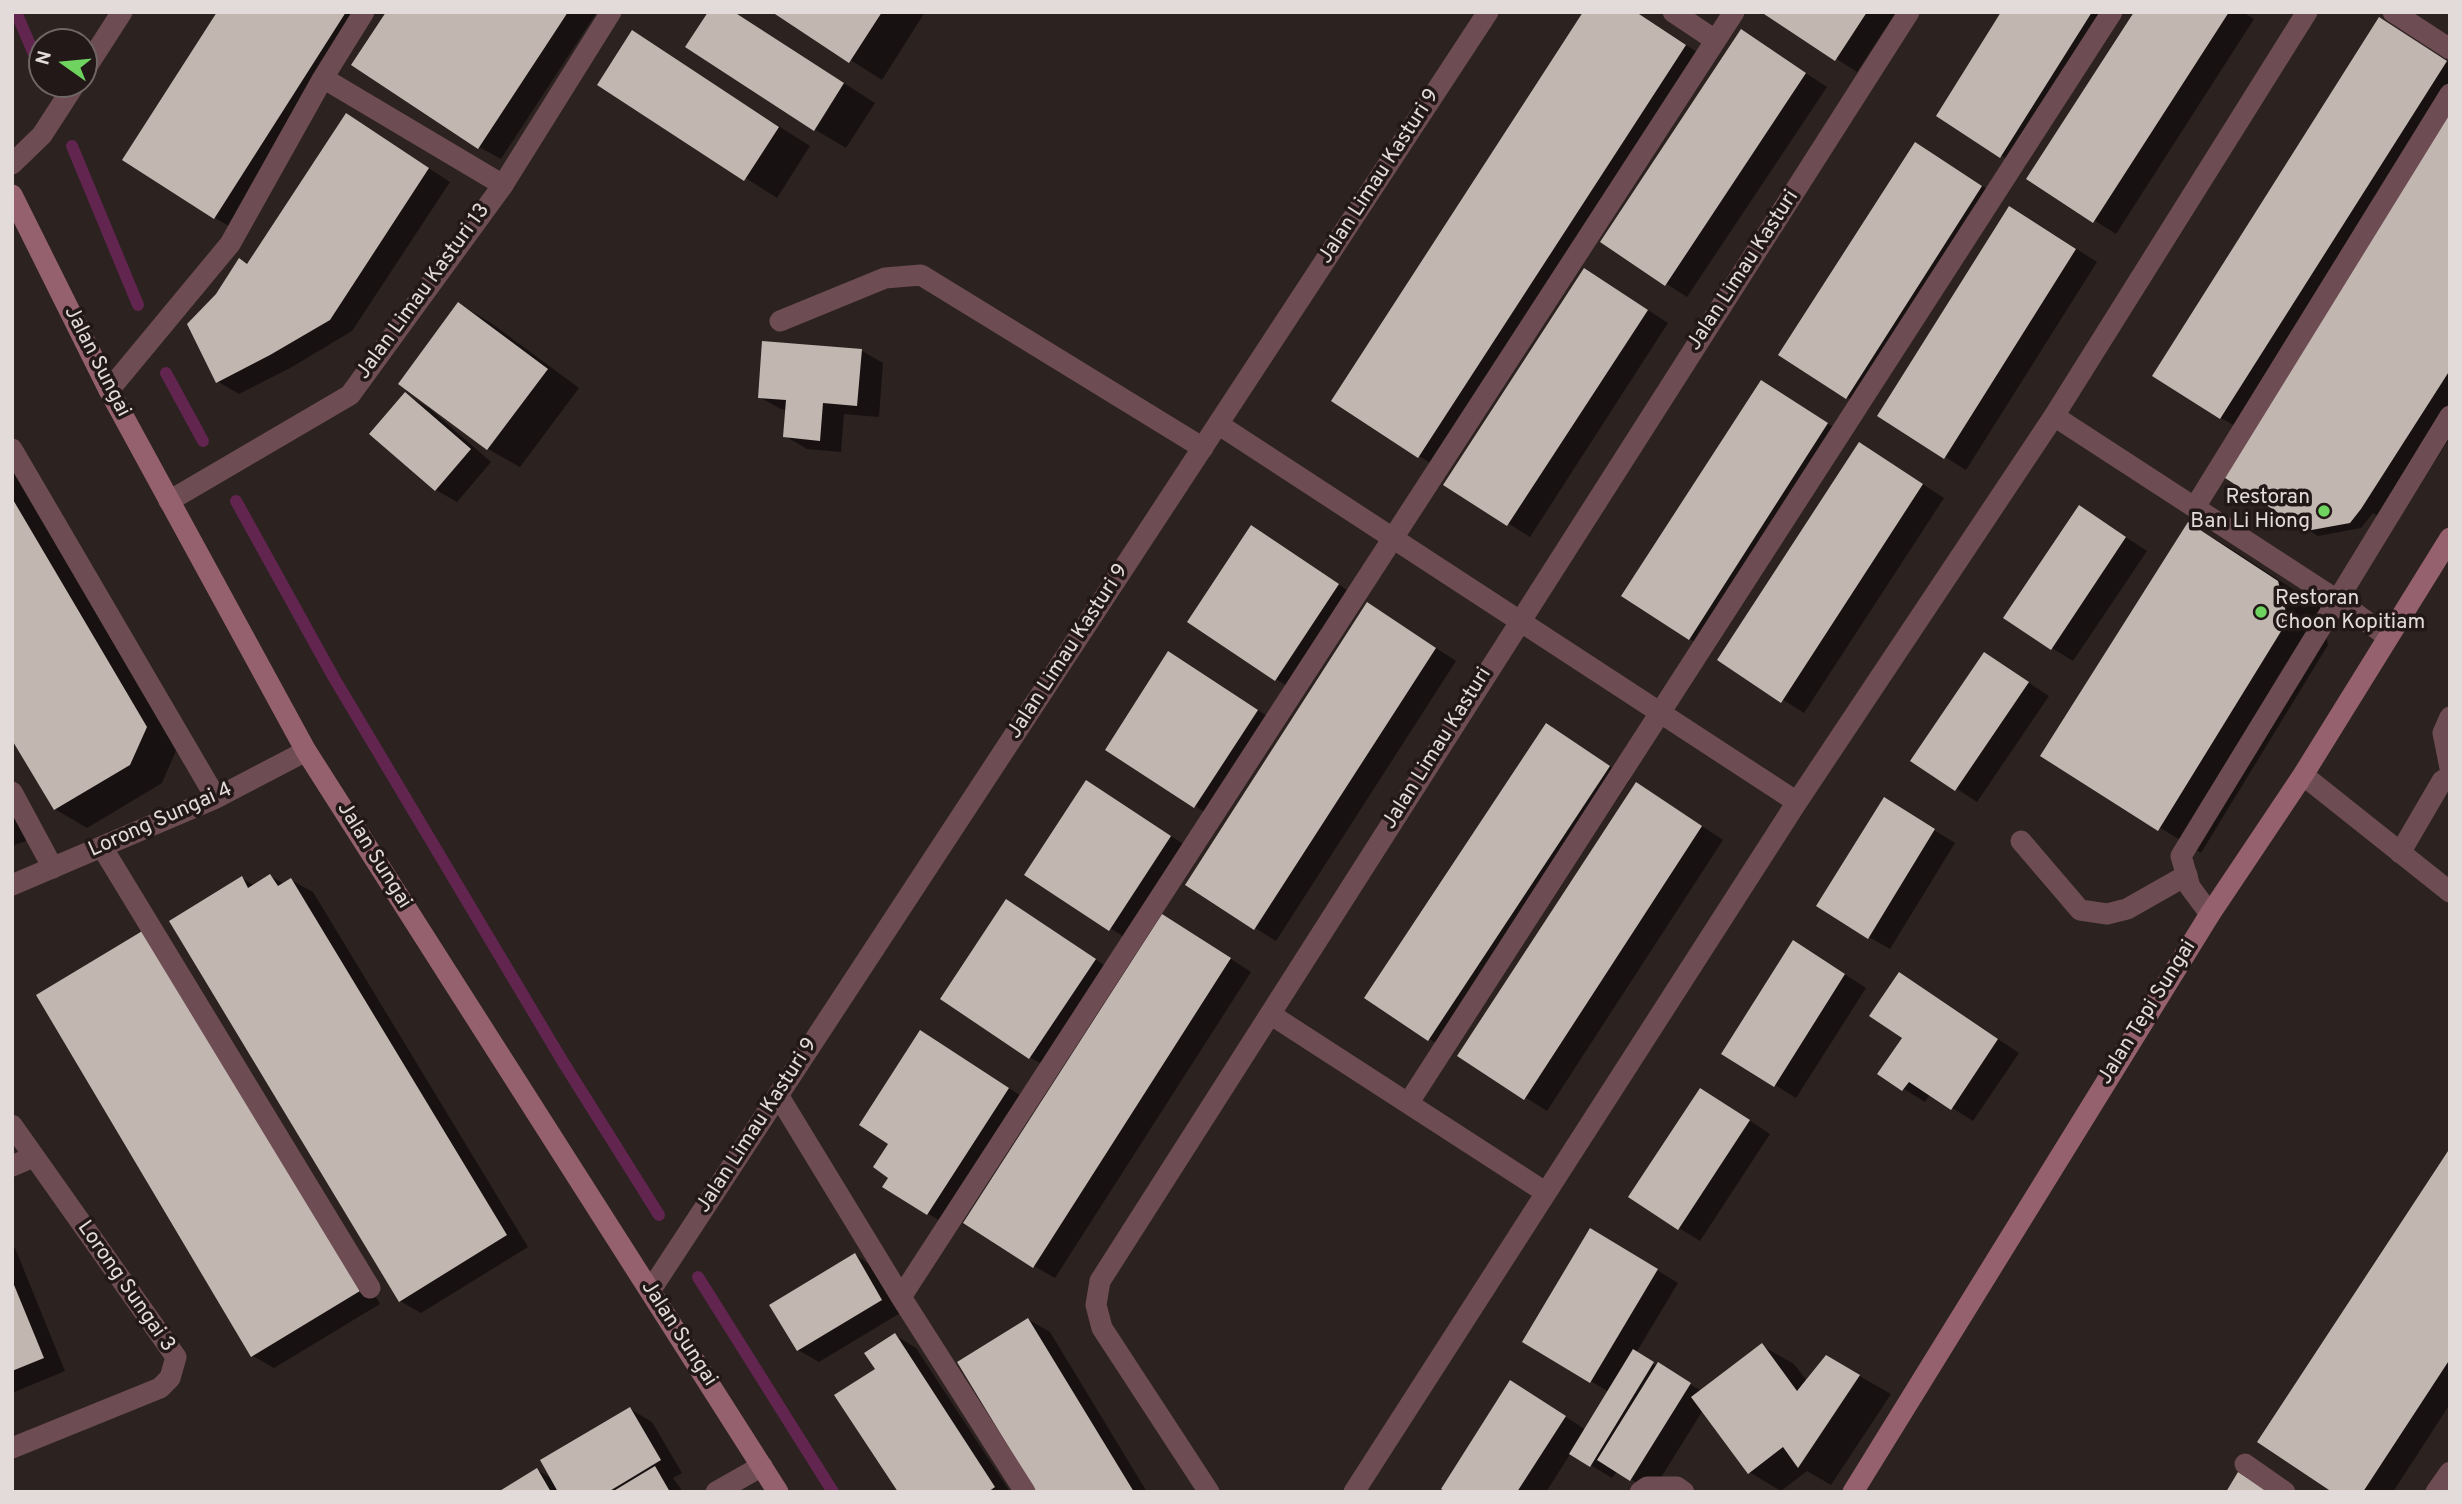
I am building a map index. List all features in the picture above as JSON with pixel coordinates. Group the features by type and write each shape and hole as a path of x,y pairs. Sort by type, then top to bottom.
{"street":[{"path":"98,49 122,12"},
{"path":"109,390 230,244 323,78 364,12"},
{"name":"Jalan Limau Kasturi 13","path":"169,501 350,394 503,185 611,12"},
{"name":"Jalan Limau Kasturi 9","path":"650,1291 1488,12"},
{"path":"1674,12 1715,40"},
{"path":"901,1297 1734,12"},
{"name":"Jalan Limau Kasturi","path":"1209,1492 1102,1328 1096,1304 1100,1281 1909,12"},
{"path":"1409,1102 2112,12"},
{"path":"1354,1492 1797,802 2053,416 2307,12"},
{"path":"2393,12 2450,49"},
{"path":"323,78 503,185"},
{"path":"2195,507 2450,94"},
{"path":"12,164 42,135 66,98"},
{"name":"Jalan Sungai","path":"12,195 109,390 306,751 778,1492"},
{"path":"780,321 885,278 921,275 1203,448"},
{"path":"2053,416 2337,600 2388,637"},
{"path":"2210,914 2190,887 2181,856 2450,416"},
{"path":"1218,424 1797,802"},
{"path":"12,450 216,798"},
{"name":"Jalan Tepi Sungai","path":"1853,1492 2210,914 2303,775 2450,538"},
{"path":"2450,717 2443,733 2450,768"},
{"name":"Lorong Sungai 4","path":"12,885 216,798 306,751"},
{"path":"2303,775 2450,892"},
{"path":"2400,853 2442,781 2450,776"},
{"path":"12,792 53,868"},
{"path":"2021,841 2080,910 2107,914 2127,909 2187,875"},
{"path":"102,847 370,1288"},
{"path":"1270,1014 1545,1192"},
{"path":"778,1096 1024,1492"},
{"name":"Lorong Sungai 3","path":"12,1125 176,1357 170,1378 160,1388 12,1448"},
{"path":"12,1166 33,1157"},
{"path":"2245,1464 2285,1492"},
{"path":"716,1492 762,1466"},
{"path":"2436,1492 2450,1472"},
{"path":"1640,1492 1647,1487 1677,1487 1684,1492"}],"building":[{"path":"217,12 346,12 214,219 122,160"},
{"path":"386,12 568,12 478,149 351,65"},
{"path":"708,12 734,12 844,83 814,131 685,47"},
{"path":"772,12 882,12 849,63"},
{"path":"1583,12 1636,12 1686,45 1418,458 1331,401"},
{"path":"1761,12 1867,12 1835,61"},
{"path":"2001,12 2092,12 2000,158 1936,116"},
{"path":"2134,12 2229,12 2093,223 2026,179"},
{"path":"2379,17 2447,61 2220,419 2152,376"},
{"path":"1741,29 1806,73 1665,286 1600,242"},
{"path":"632,30 779,127 744,181 597,85"},
{"path":"2450,110 2450,370 2350,523 2306,531 2219,474"},
{"path":"346,113 429,168 330,320 216,383 187,324 216,294 239,258 247,264"},
{"path":"1915,142 1982,186 1846,399 1778,355"},
{"path":"2009,206 2076,249 1944,459 1877,416"},
{"path":"1584,268 1648,310 1507,526 1443,485"},
{"path":"458,302 548,369 487,450 398,384"},
{"path":"762,341 862,349 857,406 823,403 820,441 783,437 786,400 758,398"},
{"path":"1761,380 1828,423 1689,640 1621,596"},
{"path":"405,392 471,449 435,491 369,434"},
{"path":"1859,442 1923,484 1781,703 1717,660"},
{"path":"12,498 147,727 130,765 54,810 12,740"},
{"path":"2079,505 2126,537 2051,650 2003,618"},
{"path":"2188,522 2278,581 2288,620 2158,831 2040,756"},
{"path":"1251,525 1339,584 1275,681 1187,622"},
{"path":"1367,602 1436,648 1254,930 1185,885"},
{"path":"1168,651 1258,710 1194,808 1105,750"},
{"path":"1984,652 2029,682 1955,791 1910,761"},
{"path":"1546,723 1610,766 1428,1041 1364,998"},
{"path":"1086,780 1171,836 1109,931 1024,875"},
{"path":"1636,782 1702,826 1524,1100 1457,1056"},
{"path":"1884,797 1935,829 1868,939 1816,906"},
{"path":"270,874 278,886 291,878 507,1235 399,1302 169,921 242,876 248,888"},
{"path":"1006,899 1096,959 1029,1059 940,999"},
{"path":"1162,914 1231,958 1033,1268 963,1223"},
{"path":"144,930 360,1291 251,1357 36,995"},
{"path":"1793,940 1845,974 1774,1087 1721,1054"},
{"path":"1899,972 1998,1039 1951,1110 1909,1082 1902,1091 1877,1074 1902,1038 1869,1016"},
{"path":"920,1030 1009,1088 927,1215 882,1187 888,1178 873,1167 888,1144 859,1125"},
{"path":"1700,1088 1750,1120 1678,1230 1628,1197"},
{"path":"2450,1148 2450,1359 2363,1492 2332,1492 2257,1442"},
{"path":"1590,1228 1658,1269 1590,1383 1522,1342"},
{"path":"855,1253 882,1300 797,1351 769,1305"},
{"path":"12,1280 44,1358 12,1371"},
{"path":"1028,1318 1134,1492 1036,1492 957,1362"},
{"path":"895,1333 995,1487 988,1492 898,1492 834,1395 875,1369 864,1353"},
{"path":"1762,1343 1797,1391 1826,1355 1860,1375 1798,1468 1783,1447 1748,1474 1691,1397"},
{"path":"1633,1349 1654,1362 1590,1467 1569,1454"},
{"path":"1658,1362 1691,1383 1630,1481 1597,1460"},
{"path":"1510,1380 1566,1416 1517,1492 1446,1492 1441,1489"},
{"path":"630,1407 661,1460 608,1492 558,1492 540,1460"},
{"path":"655,1466 670,1492 612,1492"},
{"path":"537,1468 551,1492 498,1492"},
{"path":"2238,1472 2269,1492 2226,1492"}],"waterway":[{"path":"16,12 28,40"},
{"path":"72,146 138,305"},
{"path":"166,373 203,441"},
{"path":"236,501 334,678 563,1062 659,1215"},
{"path":"698,1277 833,1492"}],"place":[{"name":"Restoran Ban Li Hiong","path":"2324,511"},
{"name":"Restoran Choon Kopitiam","path":"2261,612"}]}
